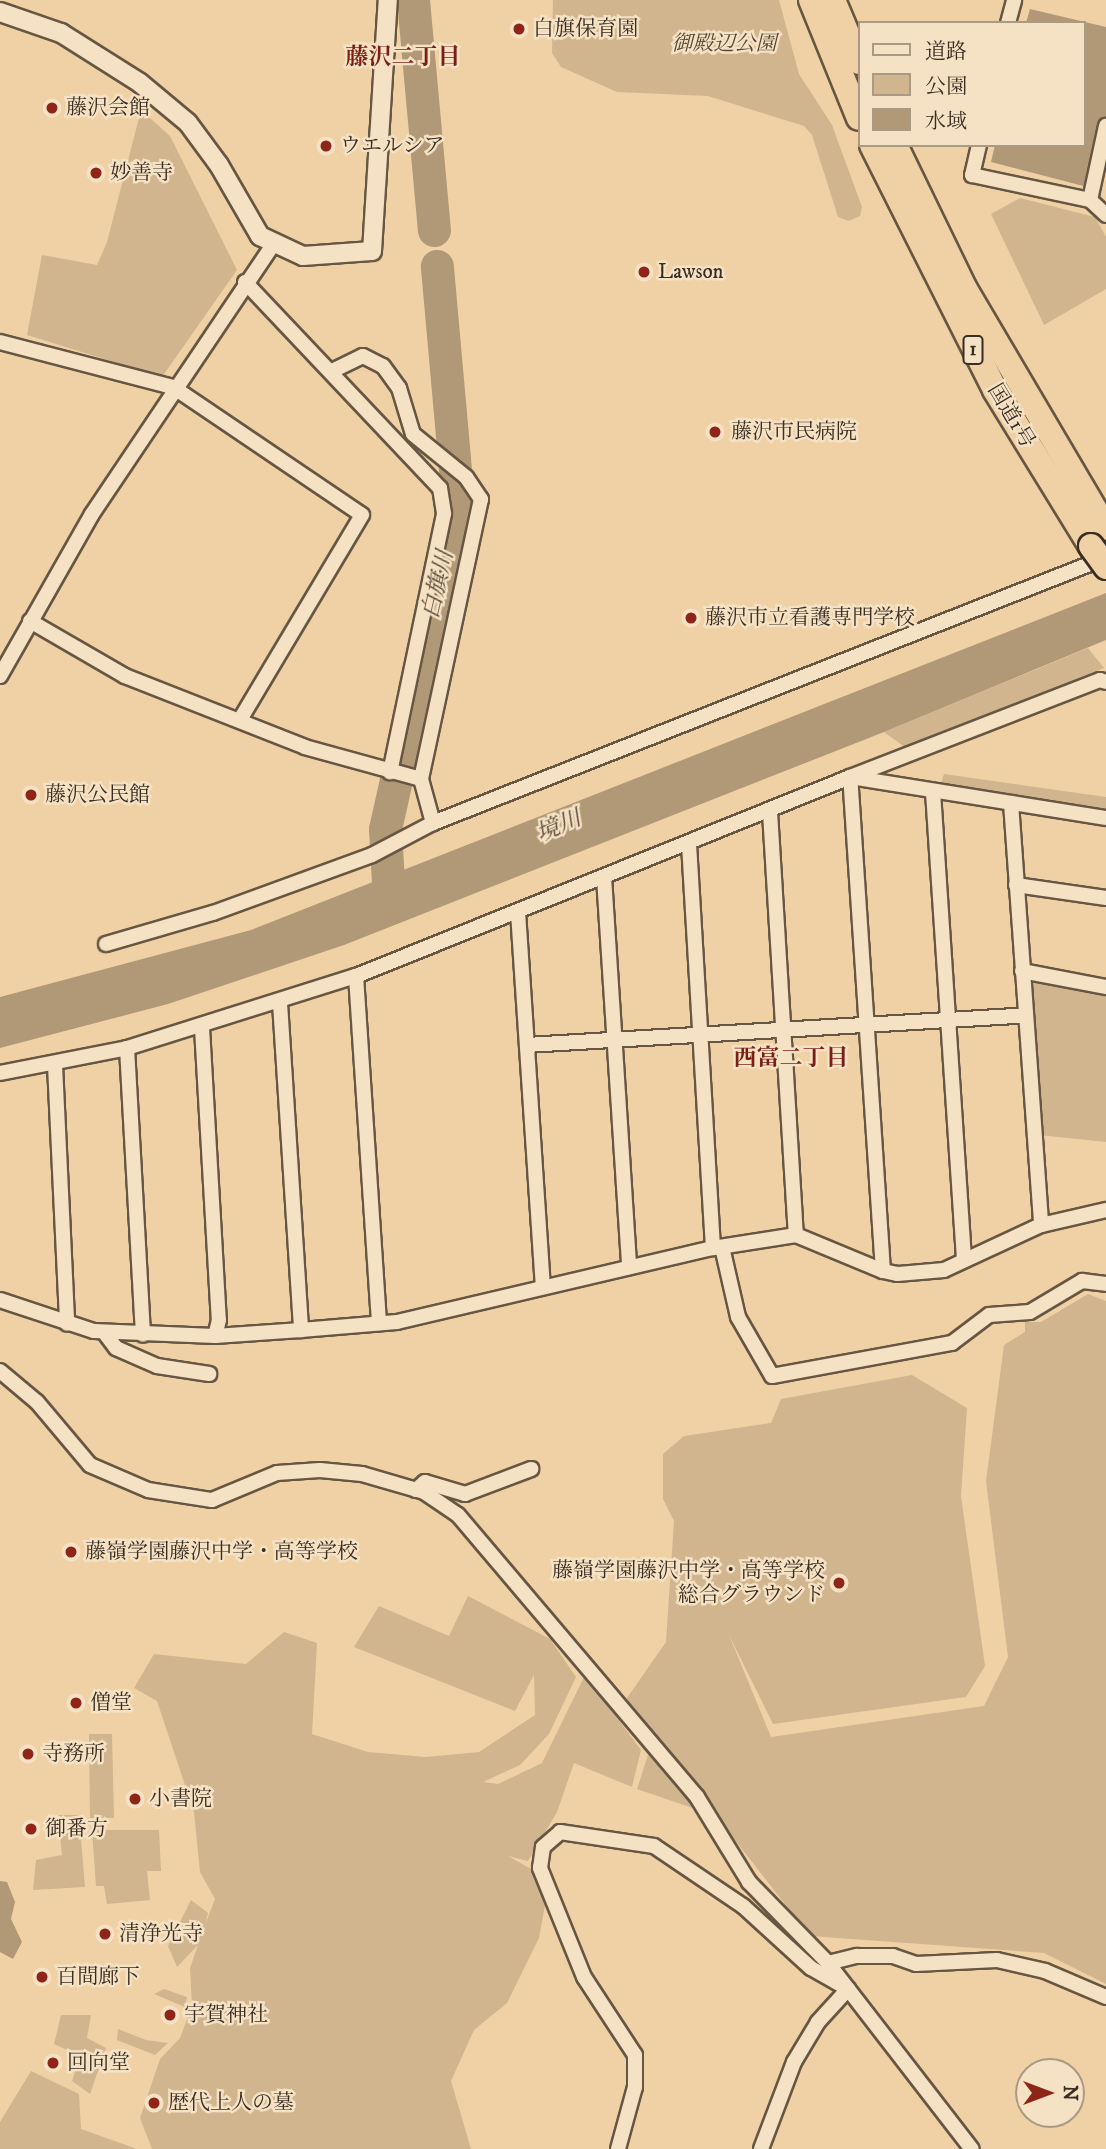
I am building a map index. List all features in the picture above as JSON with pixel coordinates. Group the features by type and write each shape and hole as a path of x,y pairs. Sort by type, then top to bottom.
{"highway":[{"path":"811,0 858,116"},
{"path":"834,0 858,60"},
{"name":"国道1号","path":"873,147 995,390 1098,552"},
{"name":"国道1号","path":"896,147 1098,552"}],"street":[{"path":"0,12 61,33 140,83 188,123 219,165 251,225 272,246 303,256 372,251 388,0"},
{"path":"1009,21 1014,0"},
{"path":"1090,200 1106,125"},
{"path":"979,147 972,174 1090,200 1106,215"},
{"path":"0,676 92,514 173,387 272,246"},
{"path":"245,282 440,488 444,514 390,772"},
{"path":"0,342 173,387 362,515 240,720"},
{"path":"332,371 363,356 383,366 399,387 413,434 433,455 477,487 480,512 421,779 433,823"},
{"path":"106,944 213,913 372,855 406,840 433,823 1062,574 1098,552"},
{"path":"30,621 125,676 305,747 421,779"},
{"path":"0,1073 45,1063 55,1065 127,1048 280,1003 519,912 770,812 850,777 1100,680 1106,682"},
{"path":"850,777 1106,818"},
{"path":"850,777 883,1271"},
{"path":"933,792 964,1260"},
{"path":"1011,803 1041,1225"},
{"path":"770,812 796,1235"},
{"path":"689,844 700,1035 717,1247 738,1317 772,1376 952,1343 989,1315 1030,1312 1082,1281 1106,1284"},
{"path":"604,877 629,1267"},
{"path":"1016,885 1106,898"},
{"path":"519,912 543,1286"},
{"path":"1022,971 1106,987"},
{"path":"356,976 379,1323"},
{"path":"280,1003 301,1330"},
{"path":"527,1045 1026,1015"},
{"path":"202,1028 219,1320 215,1336"},
{"path":"127,1048 144,1335"},
{"path":"55,1065 66,1324"},
{"path":"0,1300 66,1324 104,1332 215,1336 301,1330 379,1323 717,1247 796,1235 883,1271 897,1274 944,1270 1041,1225 1106,1210"},
{"path":"104,1332 116,1349 157,1366 209,1374"},
{"path":"0,1371 37,1402 90,1465 148,1490 212,1500 277,1473 320,1469 362,1474 416,1490 458,1515 697,1797 749,1882 828,1963 972,2149"},
{"path":"416,1490 425,1482 465,1494 531,1469"},
{"path":"618,2149 635,2087 635,2055 584,1977 553,1906 540,1868 543,1847 552,1835 560,1832 654,1846 743,1906 811,1968 848,1989"},
{"path":"828,1963 857,1956 893,1956 916,1964 997,1960 1045,1971 1106,1997"},
{"path":"761,2149 794,2062 817,2022 848,1989"}],"green space":[{"name":"御殿辺公園","path":"553,0 779,0 799,74 832,125 862,207 860,216 849,221 838,217 812,135 804,126 708,96 617,92 561,67 552,53"},
{"path":"141,110 170,136 237,270 162,377 27,335 42,255 97,265 107,242"},
{"path":"1020,198 1095,217 1106,237 1106,289 1044,325 991,214"},
{"path":"1088,648 1104,668 906,748 884,732"},
{"path":"944,774 1106,797 1106,813 940,787"},
{"path":"1030,979 1106,994 1106,1142 1039,1135"},
{"path":"1088,1294 1106,1301 1106,1984 1044,1953 810,1936 716,1816 637,1789 648,1755 627,1698 666,1642 674,1521 663,1499 663,1454 684,1436 771,1423 781,1399 912,1375 967,1408 961,1496 985,1666 966,1697 773,1724 729,1635 771,1737 984,1706 1008,1657 986,1481 1004,1345 1025,1332 1025,1322 1041,1322"},
{"path":"468,1596 550,1639 576,1677 549,1734 520,1765 483,1782 498,1784 542,1763 585,1675 641,1750 632,1787 574,1763 557,1812 528,1861 508,1856 538,1873 545,1905 539,1938 507,2003 474,2030 451,2081 471,2149 152,2149 140,2118 160,2059 180,2038 192,2006 190,1968 198,1945 177,1967 168,1946 191,1900 208,1913 205,1925 215,1899 200,1872 194,1812 157,1701 134,1688 154,1654 246,1664 284,1632 317,1643 312,1734 368,1752 426,1757 479,1752 535,1715 534,1675 515,1711 354,1647 379,1606 449,1636"},
{"path":"89,1734 112,1734 114,1818 90,1818"},
{"path":"58,1815 79,1815 85,1887 33,1890 36,1860 62,1855"},
{"path":"92,1830 159,1830 161,1871 147,1871 150,1900 107,1904 104,1886 96,1886"},
{"path":"164,1989 187,1997 185,2007 154,1994"},
{"path":"61,2015 91,2015 87,2038 106,2048 90,2094 72,2081 80,2056 54,2044"},
{"path":"118,2029 146,2040 168,2043 155,2055 117,2040"},
{"path":"31,2071 79,2094 81,2129 137,2149 0,2149 0,2122"}],"water":[{"path":"1030,9 1081,21 1027,21"},
{"path":"1085,22 1106,27 1106,131 1091,188 991,162 995,147 1085,147"},
{"name":"境川","path":"1106,593 1106,640 884,732 344,945 168,1004 0,1048 0,997 251,930"},
{"path":"0,1881 7,1882 15,1902 11,1919 22,1942 13,1959 0,1952"}],"waterway":[{"name":"白旗川","path":"413,0 434,230"},
{"name":"白旗川","path":"389,900 385,829 458,503 437,266"}],"place":[{"name":"白旗保育園","path":"519,29"},
{"name":"藤沢会館","path":"52,108"},
{"name":"ウエルシア","path":"326,146"},
{"name":"妙善寺","path":"96,173"},
{"name":"Lawson","path":"644,272"},
{"name":"藤沢市民病院","path":"715,432"},
{"name":"藤沢市立看護専門学校","path":"691,618"},
{"name":"藤沢公民館","path":"31,795"},
{"name":"藤嶺学園藤沢中学・高等学校","path":"71,1552"},
{"name":"藤嶺学園藤沢中学・高等学校 総合グラウンド","path":"839,1583"},
{"name":"僧堂","path":"76,1703"},
{"name":"寺務所","path":"28,1754"},
{"name":"小書院","path":"135,1799"},
{"name":"御番方","path":"31,1829"},
{"name":"清浄光寺","path":"105,1934"},
{"name":"百間廊下","path":"42,1977"},
{"name":"宇賀神社","path":"170,2015"},
{"name":"回向堂","path":"53,2063"},
{"name":"歴代上人の墓","path":"154,2103"}],"district":[{"name":"藤沢二丁目","path":"403,58"},
{"name":"西富二丁目","path":"791,1059"}]}
